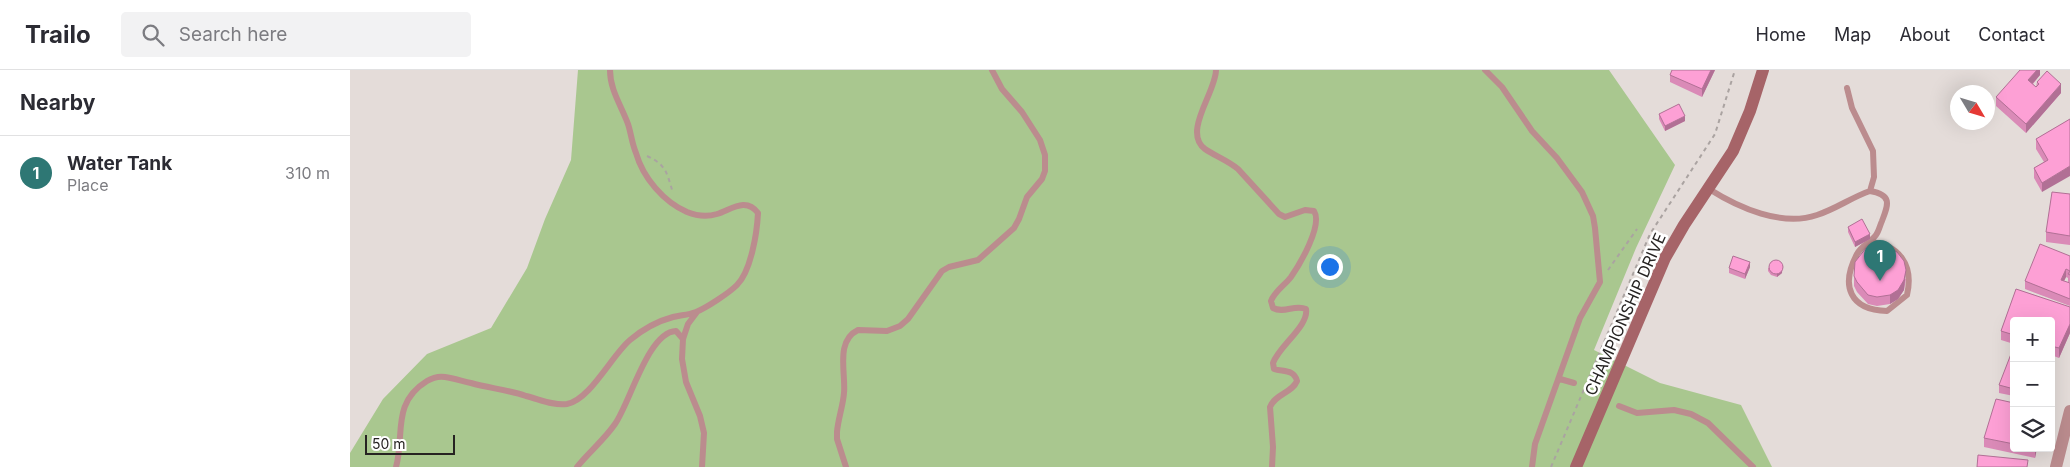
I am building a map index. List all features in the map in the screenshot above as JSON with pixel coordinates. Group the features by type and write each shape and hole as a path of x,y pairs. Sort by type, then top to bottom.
{"street":[{"name":"CHAMPIONSHIP DRIVE","path":"1576,467 1664,258 1733,150 1750,111 1763,70"},
{"path":"2056,467 2070,411"}],"lane":[{"path":"396,467 399,452 400,426 404,409 414,392 426,382 435,378 445,377 503,389 550,402 568,404 577,400 585,392 624,346 636,335 664,320 698,311 734,288 743,278 756,235 758,214 754,208 743,204 718,214 705,216 690,213 678,207 661,193 648,179 635,152 628,122 612,87 610,70"},
{"path":"846,467 837,439 837,432 844,393 843,360 849,337 858,330 887,332 900,326 908,319 942,271 978,260 1014,228 1027,197 1044,174 1046,162 1040,140 1022,112 1002,89 992,70"},
{"path":"1216,70 1215,82 1197,127 1199,143 1205,149 1230,162 1238,169 1279,214 1285,217 1308,209 1314,212 1317,217 1314,231 1297,267 1271,301 1273,308 1279,310 1301,307 1306,309 1307,312 1302,324 1278,352 1272,363 1274,369 1292,373 1296,376 1297,381 1295,386 1272,401 1270,407 1272,467"},
{"path":"1485,70 1502,87 1532,131 1557,158 1585,198 1595,228 1600,277 1580,318 1535,444 1532,467"},
{"path":"1848,88 1852,108 1873,151 1874,177 1870,191"},
{"path":"1709,189 1745,208 1791,220 1818,215 1870,191 1878,192 1885,198 1888,205 1877,234 1868,242 1858,252 1850,271 1849,290 1857,302 1866,308 1887,311 1907,295 1910,273 1902,259 1888,246 1881,243 1868,242"},
{"path":"698,311 688,324 683,339 682,359 686,382 700,416 704,433 702,467"},
{"path":"577,467 614,426 658,340 664,334 676,331 683,339"},
{"path":"1560,378 1574,383"},
{"path":"1619,406 1637,413 1668,410 1691,414 1708,423 1753,467"}],"path":[{"path":"1552,467 1650,234 1715,134 1736,70"},
{"path":"635,152 652,158 665,169 678,207"},
{"path":"1598,284 1637,229"}],"green space":[{"path":"578,70 1609,70 1675,165 1636,248 1594,350 1660,383 1741,405 1772,467 350,467 350,453 383,399 427,354 491,328 527,268 545,219 571,160"}],"building":[{"path":"1672,70 1711,70 1702,89 1670,75"},
{"path":"2020,70 2037,70 2028,80 2036,87 2039,84 2037,82 2047,71 2061,84 2026,124 1996,97"},
{"path":"1679,104 1685,116 1665,126 1659,114"},
{"path":"2070,119 2070,166 2042,183 2034,168 2048,160 2036,139"},
{"path":"2052,192 2070,194 2070,236 2046,232"},
{"path":"1862,219 1870,234 1855,242 1848,227"},
{"path":"2040,244 2070,256 2070,271 2066,269 2061,280 2070,283 2070,299 2025,281"},
{"path":"1885,246 1897,252 1904,261 1906,270 1904,280 1898,290 1890,295 1877,297 1868,295 1854,276 1855,262 1866,248"},
{"path":"1733,256 1750,262 1745,274 1729,268"},
{"path":"1776,260 1781,262 1783,267 1781,272 1776,274 1771,272 1769,267 1771,262"},
{"path":"2016,289 2070,307 2070,324 2059,348 2055,347 2055,317 2010,317 2010,334 2001,331"},
{"path":"2010,357 2010,388 1999,385"},
{"path":"1996,399 2010,402 2010,443 1984,438"},
{"path":"1978,455 2028,460 2027,467 1977,467"}],"place":[{"name":"Water Tank","path":"1880,281"}]}
